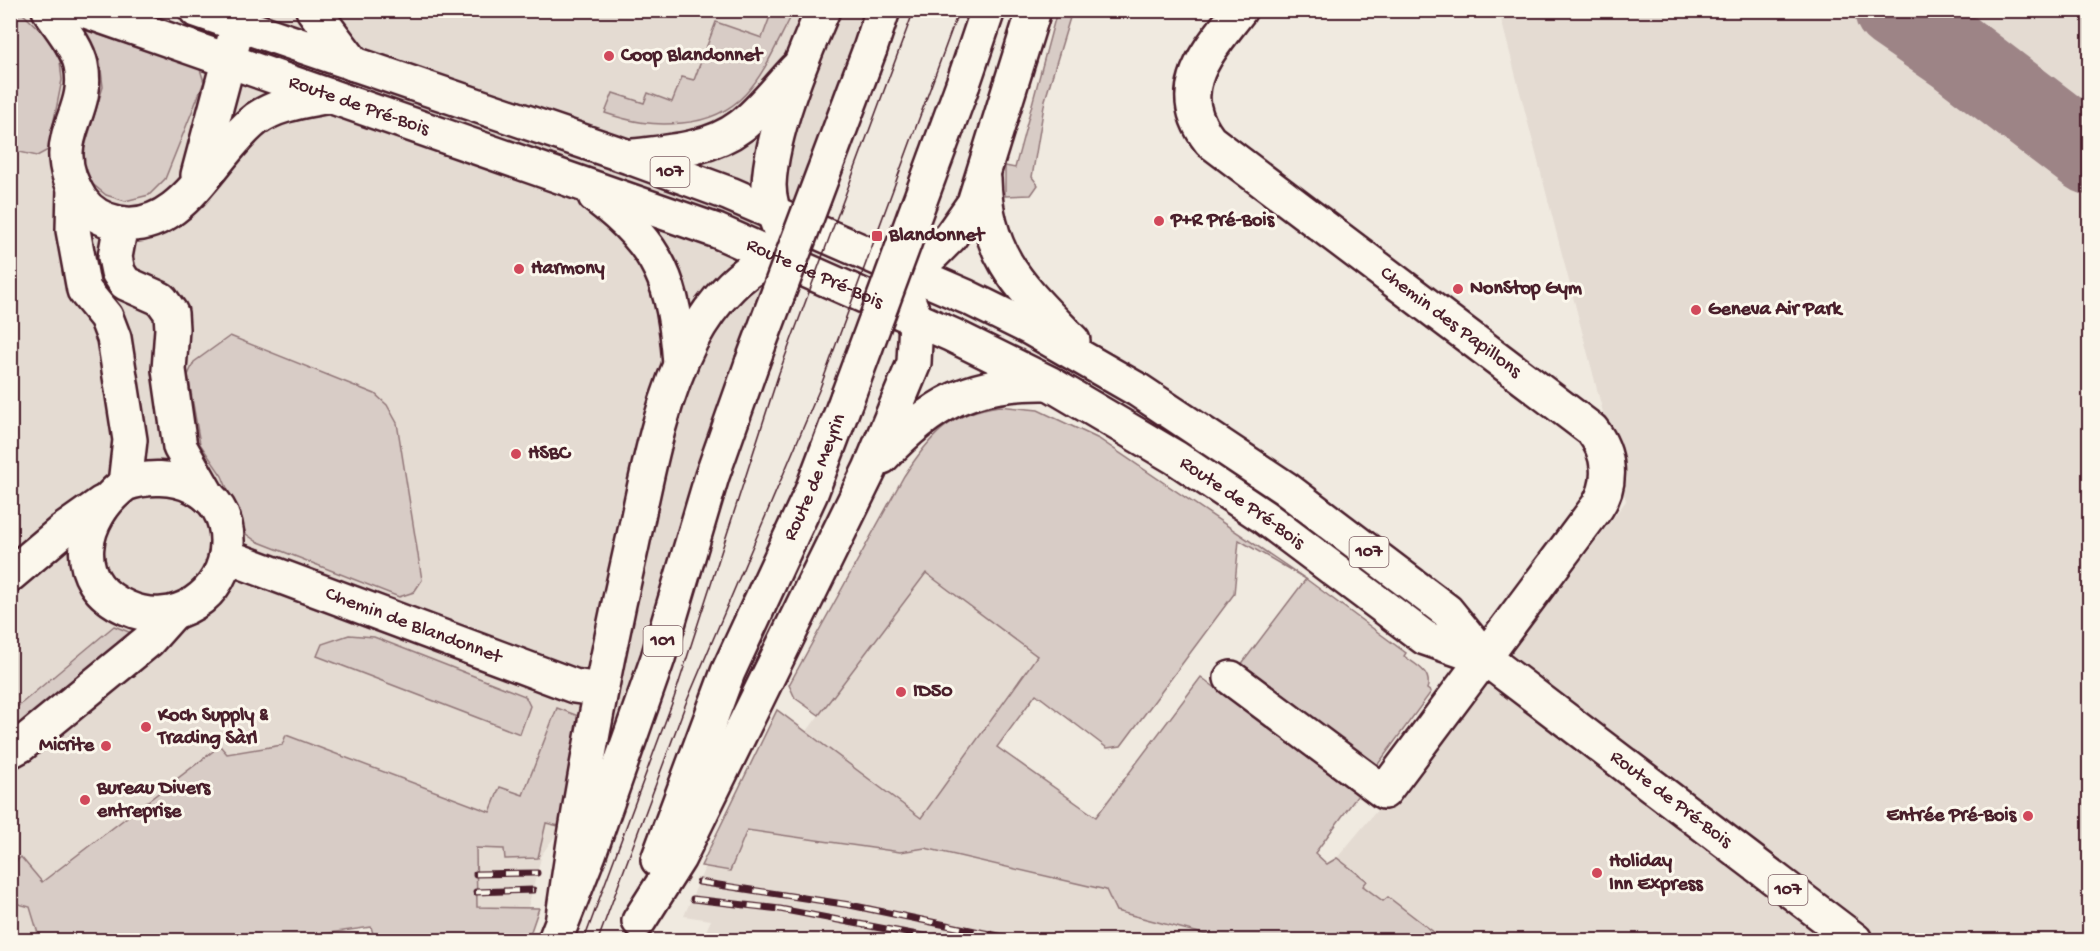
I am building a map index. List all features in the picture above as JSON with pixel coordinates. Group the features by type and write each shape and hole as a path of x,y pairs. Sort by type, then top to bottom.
{"main road":[{"path":"49,10 81,64 82,87 66,141 66,164 74,187 87,208 105,220 122,224 155,220 173,210 239,135 265,113 279,107 329,96"},
{"name":"Route de Pré-Bois","path":"83,10 783,253 829,280 1049,383 1119,422 1221,486 1425,638 1486,659"},
{"name":"Route de Pré-Bois","path":"196,10 240,18 354,64 629,156 773,212 860,251 905,277 1020,323 1095,364 1285,488 1447,611 1486,659 1855,940"},
{"path":"313,10 354,64"},
{"path":"783,253 769,187 771,167 799,65 823,10"},
{"name":"101","path":"559,929 589,854 658,658 712,476 884,10"},
{"name":"Route de Meyrin","path":"635,931 684,788 728,672 811,493 963,84 988,10"},
{"path":"829,280 858,287 905,277 950,237 963,221 975,203 1034,10"},
{"name":"Chemin des Papillons","path":"1231,678 1384,792 1486,659 1602,499 1608,476 1604,453 1595,434 1584,423 1210,141 1198,121 1193,103 1193,87 1203,59 1240,10"},
{"path":"195,185 240,18"},
{"path":"629,156 681,151 722,137 740,127 799,65"},
{"path":"984,174 987,218 998,252 1018,284 1095,364"},
{"path":"577,182 616,212 646,242 659,262 672,300 680,365"},
{"path":"74,187 73,230 84,290 106,317 114,338 130,440 114,493 93,518 86,545 87,560 96,581 110,599 132,610 154,615 173,613 194,604 210,590 226,556 226,531 219,512 180,447 169,370 171,313 161,299 125,283 118,272 115,257 122,224"},
{"path":"559,929 601,690 652,453 680,365 692,339 725,291 743,275 783,253 816,244 860,251"},
{"path":"635,931 679,858 870,469 914,363 916,319 905,277"},
{"path":"870,469 911,427 946,402 995,386 1049,383"},
{"path":"10,575 61,532 114,493 147,477 170,478 192,486 209,498"},
{"name":"Chemin de Blandonnet","path":"226,556 574,686 601,690"},
{"path":"10,751 21,745 148,641 173,613"}],"shaded area":[{"path":"10,11 223,75 246,11 866,11 718,407 604,769 539,858 541,858 528,907 477,908 476,848 375,940 371,927 280,940 11,940"},
{"path":"10,11 21,12 50,40 60,61 62,80 48,150 37,156 11,150"},
{"path":"772,11 794,11 764,69 753,85 725,111 705,119 671,124 624,119 605,113 613,93 644,103 648,93 672,102 682,77 694,80 716,22 762,38"},
{"path":"1057,11 1072,11 1045,100 1032,177 1038,185 1031,195 1005,196 1005,166 1015,168"},
{"path":"1499,11 2089,11 2089,940 1444,940 1388,897 1383,902 1373,895 1363,886 1366,881 1337,858 1529,629 1626,501"},
{"path":"85,30 200,69 204,82 165,179 149,195 125,201 106,195 90,182 83,162 85,146 103,87 100,61 84,37"},
{"path":"230,336 375,394 387,405 397,423 422,580 414,592 399,597 256,541 246,534 222,476 200,444 188,375 194,362"},
{"path":"999,406 1038,410 1099,439 1306,579 1239,540 1234,594 1121,746 1107,748 1036,694 997,747 1096,817 1201,677 1358,795 1315,853 1327,864 1337,858 1367,881 1363,886 1383,901 1388,897 1444,940 1226,940 1116,911 1106,890 925,848 900,852 747,830 730,871 701,866 777,710 921,818 1037,656 926,573 819,715 795,698 789,685 904,476 923,449 932,438 954,421 982,409"},
{"path":"926,572 1037,655 921,818 807,731"},
{"path":"1306,579 1406,653 1404,656 1426,673 1428,678 1427,689 1431,692 1376,767 1237,670"},
{"path":"114,626 134,634 11,736 11,712"},
{"path":"349,635 374,637 525,696 530,706 520,734 317,656 322,644"},
{"path":"557,708 581,717 559,826 546,823 538,858 505,859 504,849 476,848 477,907 539,908 528,940 375,940 371,927 280,940 40,940 30,907 11,902 11,866 21,857 42,882 220,746 227,754 282,745 286,735 490,812 500,787 523,795"},
{"path":"747,830 900,852 925,848 1106,890 1116,911 1226,940 702,940 711,920 684,916 705,867 730,871"}],"taxiway":[{"path":"1894,10 1955,52 2090,155"}],"tram line":[{"path":"584,940 674,698 779,373 914,10"},
{"path":"598,940 686,703 820,388 959,10"}],"railway":[{"path":"476,874 537,873"},
{"path":"699,882 850,905 1018,940"},
{"path":"476,892 533,890"},
{"path":"693,899 780,909 944,940"}],"place":[{"name":"Coop Blandonnet","path":"609,56"},
{"name":"P+R Pré-Bois","path":"1159,221"},
{"name":"Blandonnet","path":"877,236"},
{"name":"Harmony","path":"519,269"},
{"name":"NonStop Gym","path":"1458,289"},
{"name":"Geneva Air Park","path":"1696,310"},
{"name":"HSBC","path":"516,454"},
{"name":"ID50","path":"901,692"},
{"name":"Koch Supply & Trading Sàrl","path":"146,727"},
{"name":"Micrite","path":"106,746"},
{"name":"Bureau Divers entreprise","path":"85,800"},
{"name":"Entrée Pré-Bois","path":"2028,816"},
{"name":"Holiday Inn Express","path":"1597,873"}]}
